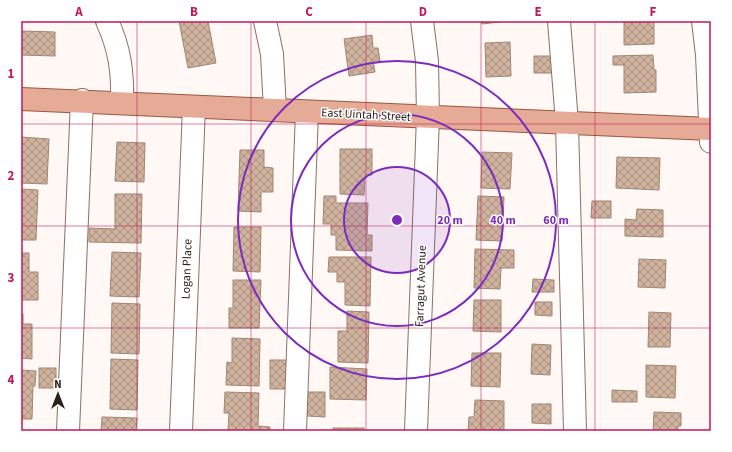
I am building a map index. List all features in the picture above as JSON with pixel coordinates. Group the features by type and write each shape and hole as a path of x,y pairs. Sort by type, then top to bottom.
{"main road":[{"name":"East Uintah Street","path":"21,99 82,100 194,107 567,123 711,133"}],"street":[{"path":"107,21 118,52 123,73 122,103"},
{"path":"265,21 272,54 274,110"},
{"name":"Farragut Avenue","path":"416,431 428,117 427,60 422,21"},
{"path":"559,21 567,123 575,431"},
{"path":"703,21 711,133"},
{"path":"68,431 82,100"},
{"name":"Logan Place","path":"181,431 194,107"},
{"path":"295,431 307,112"}],"building":[{"path":"179,21 208,21 216,63 188,68"},
{"path":"481,21 508,21 482,24"},
{"path":"624,21 654,21 654,44 624,45"},
{"path":"21,31 55,32 55,56 21,55"},
{"path":"372,35 373,48 378,48 380,61 373,61 375,72 349,76 344,39"},
{"path":"510,42 511,76 486,77 485,43"},
{"path":"653,55 654,70 656,70 656,92 624,93 624,65 613,65 613,56"},
{"path":"534,56 551,56 552,73 534,73"},
{"path":"21,137 49,139 47,184 21,183"},
{"path":"117,142 145,143 144,182 115,181"},
{"path":"340,149 372,149 372,175 365,175 364,195 340,194"},
{"path":"240,150 264,150 264,167 273,168 273,192 261,192 261,212 238,211"},
{"path":"482,152 512,153 510,189 481,188"},
{"path":"617,157 660,158 659,190 616,188"},
{"path":"21,189 38,190 36,240 21,240"},
{"path":"115,194 142,194 141,243 89,242 89,228 115,229"},
{"path":"324,196 336,196 336,203 368,203 367,235 372,235 372,251 336,250 336,235 331,235 331,224 323,224"},
{"path":"478,196 504,197 502,241 476,240"},
{"path":"592,201 611,201 611,218 591,218"},
{"path":"637,209 663,210 663,237 625,236 625,219 636,220"},
{"path":"234,227 261,227 260,272 233,271"},
{"path":"475,249 514,250 514,268 501,268 500,289 474,288"},
{"path":"112,252 141,253 139,297 110,296"},
{"path":"21,253 29,253 29,272 38,272 38,300 21,300"},
{"path":"329,257 371,257 370,306 345,305 345,282 337,282 337,272 328,272"},
{"path":"639,259 666,260 665,288 638,287"},
{"path":"533,279 554,280 554,292 532,292"},
{"path":"233,280 261,280 259,328 229,328 229,308 233,308"},
{"path":"474,300 501,300 501,332 473,331"},
{"path":"535,302 552,302 552,316 535,315"},
{"path":"112,303 140,304 139,354 111,353"},
{"path":"347,311 369,312 368,363 338,362 338,331 347,331"},
{"path":"649,312 671,313 670,347 648,347"},
{"path":"21,314 23,314 23,324 32,324 32,359 21,358"},
{"path":"232,338 260,339 259,386 226,385 227,362 232,363"},
{"path":"532,344 551,345 550,375 531,374"},
{"path":"472,353 501,353 500,387 471,386"},
{"path":"111,359 138,360 137,410 110,409"},
{"path":"270,360 288,360 287,389 270,389"},
{"path":"646,365 676,366 675,398 646,397"},
{"path":"330,367 367,369 366,400 330,399"},
{"path":"39,368 56,368 56,388 39,388"},
{"path":"21,370 36,371 35,386 33,386 32,419 21,419"},
{"path":"612,390 637,391 637,402 612,402"},
{"path":"225,392 259,393 258,426 270,427 270,431 228,431 229,413 224,413"},
{"path":"307,392 325,392 325,417 307,416"},
{"path":"475,400 504,401 504,431 468,431 469,417 474,417"},
{"path":"532,404 551,404 551,424 532,423"},
{"path":"654,412 681,413 681,426 678,426 678,431 653,431"},
{"path":"102,417 137,418 136,431 101,431"},
{"path":"333,428 364,428 364,431 333,431"}]}
